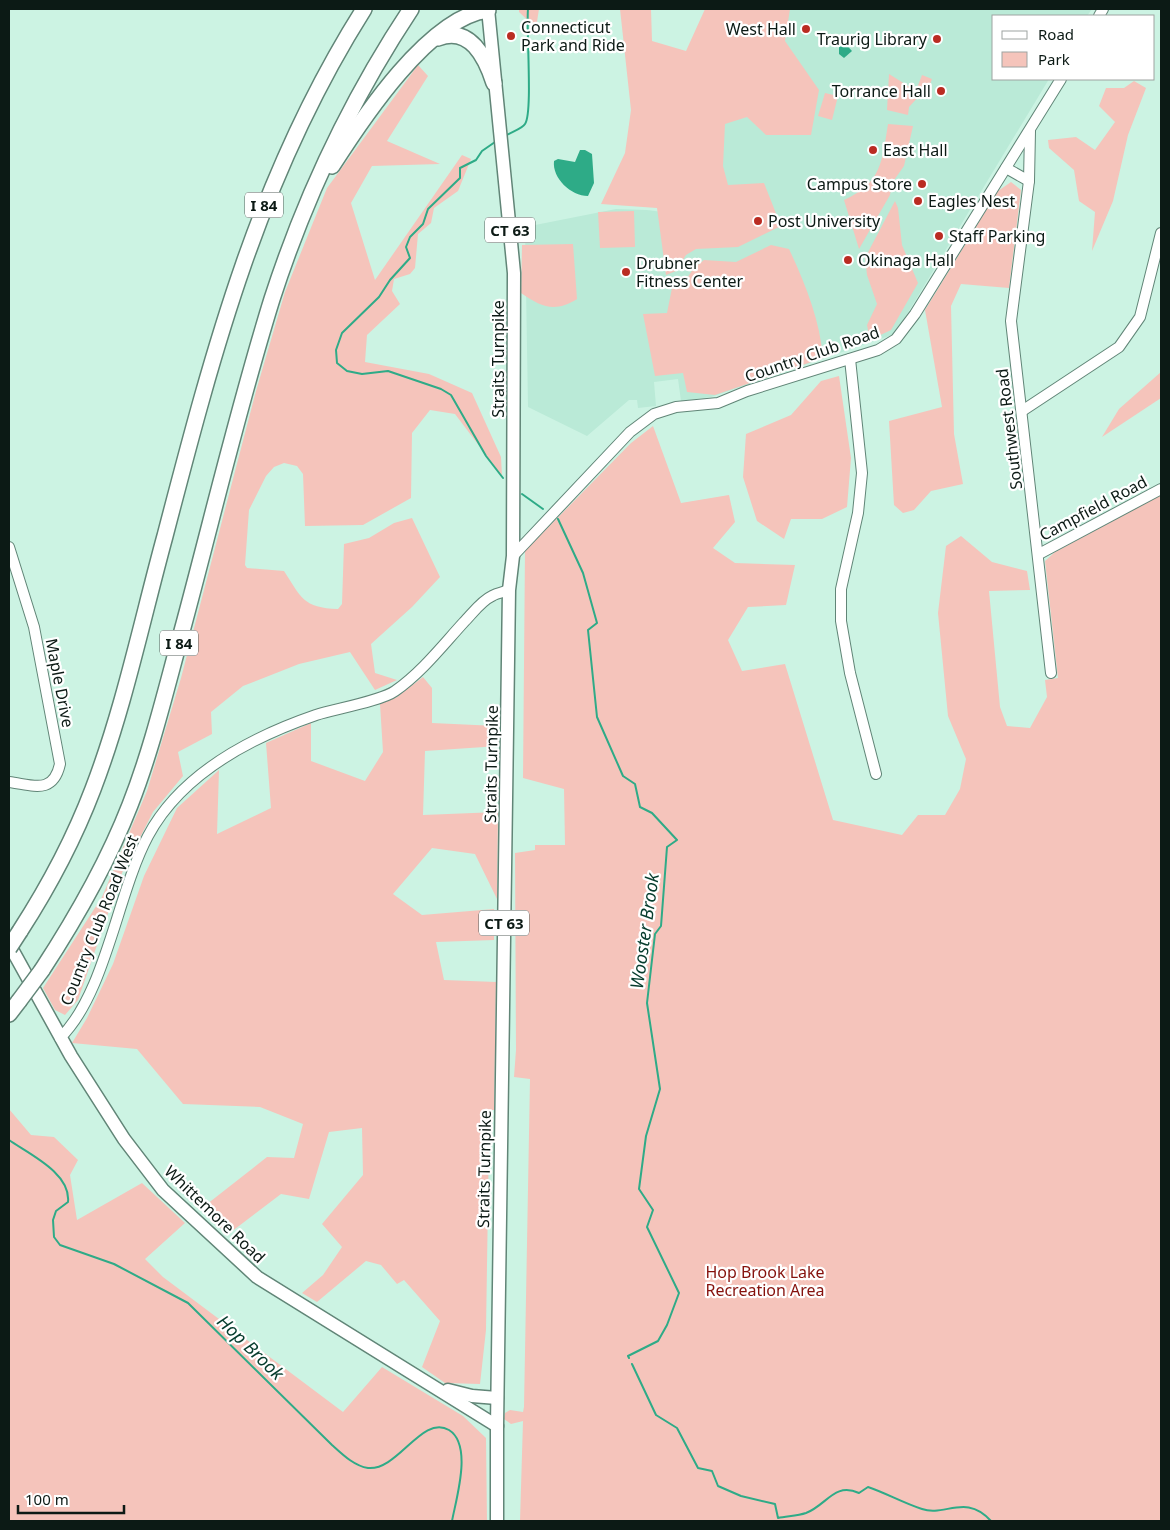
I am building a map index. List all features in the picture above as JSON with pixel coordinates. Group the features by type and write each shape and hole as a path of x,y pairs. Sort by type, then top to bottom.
{"highway":[{"path":"307,109 356,9"},
{"name":"I 84","path":"9,946 64,855 103,760 121,701 197,414 235,286 268,196 307,109 364,9"},
{"name":"I 84","path":"9,1014 42,970 88,894 117,835 138,781 162,704 255,357 293,240 343,127 371,73 411,9"},
{"path":"293,240 339,156 402,68 422,48 446,29 475,13 488,9"},
{"path":"422,48 445,35 459,35 466,38 482,56 494,83"}],"main road":[{"name":"Straits Turnpike","path":"488,9 515,302 513,556 509,590 497,1398 497,1521"},
{"name":"Whittemore Road","path":"9,946 60,1038 124,1139 163,1190 257,1277 497,1426"},
{"name":"Whittemore Road","path":"436,1387 472,1396 497,1398"}],"street":[{"name":"Country Club Road","path":"513,556 640,422 661,410 718,403 747,391 850,359 884,347 904,330 1060,80"},
{"name":"Southwest Road","path":"1030,130 1029,182 1012,321 1051,673"},
{"path":"1006,168 1029,182"},
{"path":"1022,411 1119,347 1140,317 1161,233"},
{"path":"850,359 862,472 858,513 841,589 840,621 850,673 876,774"},
{"name":"Campfield Road","path":"1038,554 1161,489"},
{"name":"Maple Drive","path":"9,547 34,627 60,764 57,776 51,783 44,786 9,782"},
{"name":"Country Club Road West","path":"60,1038 70,1028 94,980 148,836 166,810 188,786 212,766 251,742 315,715 392,693 415,677 490,596 509,590"}],"shaded area":[{"name":"Post University","path":"764,9 1092,9 1088,15 992,15 992,80 1048,80 895,334 711,397 681,401 678,379 654,382 656,406 638,408 637,400 629,400 587,436 528,407 525,227 616,209 679,214"},
{"path":"842,40 852,51 844,58 839,54 839,41"},
{"path":"580,150 585,150 592,154 594,183 588,196 575,193 564,185 559,180 554,167 554,161 558,159 575,162"}],"green space":[{"path":"519,9 539,9 536,28 519,12"},
{"path":"620,9 651,9 652,41 686,51 705,9 790,9 785,41 819,90 811,135 766,135 747,117 725,124 723,166 728,185 764,183 781,226 738,247 696,249 686,255 676,271 666,275 657,208 601,204 625,153 631,110"},
{"path":"418,65 428,76 387,141 440,164 372,166 351,203 375,280 462,155 471,159 458,191 434,208 431,223 418,234 415,268 410,274 394,279 392,291 400,304 367,335 365,362 429,374 472,393 501,457 502,476 455,414 430,410 412,433 411,498 363,525 305,526 303,474 297,466 284,463 274,467 266,476 249,510 245,565 247,568 284,571 304,599 317,606 338,609 342,604 344,544 369,538 394,523 412,518 440,577 412,607 371,644 375,673 397,680 375,690 350,652 299,664 243,686 211,712 212,734 178,752 183,776 153,812 122,873 78,1000 65,1015 55,1010 43,988 102,897 147,791 181,678 256,391 285,292 327,188"},
{"path":"889,74 921,94 909,107 908,115 887,110"},
{"path":"922,75 932,79 927,92 917,88"},
{"path":"1134,81 1146,88 1128,135 1113,201 1092,251 1095,212 1079,201 1074,170 1049,148 1048,140 1076,137 1095,150 1115,122 1099,106 1106,88 1124,88"},
{"path":"825,93 838,96 832,120 818,116"},
{"path":"888,124 913,126 904,166 892,183 890,195 859,249 844,200 866,186 878,170"},
{"path":"1011,182 1021,190 1009,288 961,284 951,306 954,434 963,484 931,491 914,510 903,513 894,505 889,421 942,407 925,310 998,191"},
{"path":"895,201 898,208 902,245 918,283 891,330 870,340 867,325 877,304 867,275 865,258"},
{"path":"634,211 635,247 600,248 598,212"},
{"path":"573,244 577,299 555,307 542,305 521,293 522,245"},
{"path":"771,245 789,249 795,262 815,316 823,358 715,395 687,392 683,373 655,376 643,314 667,313 672,288 680,288 694,268 704,260 736,262"},
{"path":"1161,372 1161,398 1102,437 1119,409"},
{"path":"839,376 851,458 847,507 822,519 791,519 784,539 757,521 743,477 746,434 791,415 821,381"},
{"name":"Hop Brook Lake Recreation Area","path":"653,426 681,503 729,495 735,522 713,548 735,563 795,565 786,605 748,607 728,640 742,671 785,664 833,820 902,835 918,815 945,815 960,789 966,759 948,716 938,613 946,546 961,536 992,562 1027,571 1030,590 989,591 1000,707 1007,726 1030,728 1047,697 1045,680 1058,678 1045,561 1055,552 1161,495 1161,1521 520,1521 523,1421 511,1424 504,1419 505,1413 510,1410 523,1412 524,1407 530,1079 514,1077 516,1050 515,853 535,850 535,845 565,845 564,789 523,778 525,551 631,443"},
{"path":"423,677 432,688 432,723 497,726 499,746 425,751 423,815 498,812 497,899 475,854 432,848 393,894 422,915 494,909 494,940 436,942 444,980 496,982 494,1110 492,1110 489,1137 486,1330 480,1384 445,1383 422,1367 440,1321 404,1280 397,1284 381,1265 366,1261 317,1302 302,1293 323,1275 342,1247 322,1224 363,1175 362,1128 329,1132 309,1199 281,1194 227,1235 202,1208 267,1157 294,1158 303,1124 260,1107 183,1104 137,1049 72,1043 87,1018 113,964 144,876 177,808 219,770 217,834 271,808 266,743 311,723 311,761 365,781 383,752 380,704 397,697"},
{"path":"9,1109 31,1135 54,1137 78,1160 70,1175 77,1220 142,1183 185,1223 145,1259 163,1277 343,1412 382,1367 463,1416 486,1438 487,1521 9,1521"}],"waterway":[{"name":"Wooster Brook","path":"505,136 524,126 527,117 529,104 528,9"},
{"name":"Wooster Brook","path":"495,142 482,151 476,160 460,168 460,178 428,209 423,224 410,237 406,247 410,258 390,280 379,297 342,333 336,350 337,363 347,371 362,374 388,371 441,389 451,395 486,456 503,478"},
{"name":"Wooster Brook","path":"522,494 543,509"},
{"name":"Wooster Brook","path":"558,519 583,573 597,623 588,630 597,717 623,776 635,784 640,807 652,813 677,840 667,847 661,926 655,934 647,1003 660,1089 646,1136 639,1189 653,1210 647,1227 679,1293 667,1325 658,1341 628,1356 629,1358"},
{"name":"Hop Brook","path":"9,1140 47,1165 63,1182 68,1202 56,1211 53,1220 54,1237 60,1245 114,1264 188,1303 332,1445 353,1462 368,1468 379,1467 390,1461 419,1436 429,1430 439,1427 449,1430 456,1437 462,1460 452,1521"},
{"name":"Wooster Brook","path":"632,1364 656,1415 677,1428 698,1468 712,1471 718,1486 741,1496 775,1504 778,1518 806,1513 837,1492 850,1490 859,1493 868,1487 908,1504 931,1511 964,1507 973,1508 991,1521"}],"place":[{"name":"West Hall","path":"806,29"},
{"name":"Connecticut Park and Ride","path":"511,36"},
{"name":"Traurig Library","path":"937,39"},
{"name":"Torrance Hall","path":"941,91"},
{"name":"East Hall","path":"873,150"},
{"name":"Campus Store","path":"922,184"},
{"name":"Eagles Nest","path":"918,201"},
{"name":"Post University","path":"758,221"},
{"name":"Staff Parking","path":"939,236"},
{"name":"Okinaga Hall","path":"848,260"},
{"name":"Drubner Fitness Center","path":"626,272"}]}
